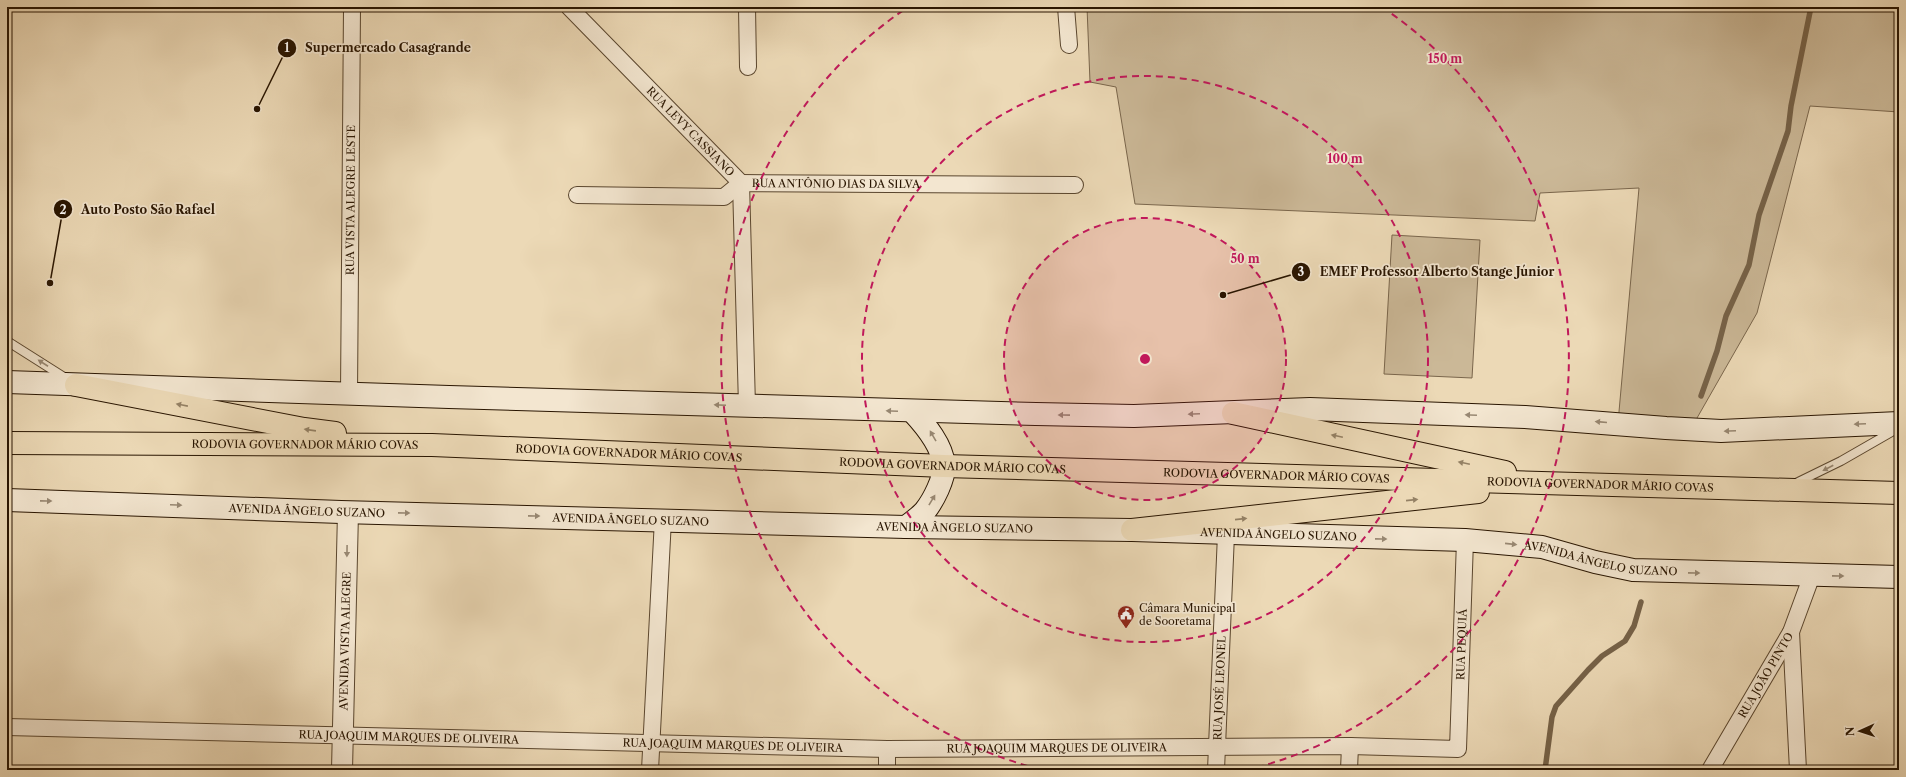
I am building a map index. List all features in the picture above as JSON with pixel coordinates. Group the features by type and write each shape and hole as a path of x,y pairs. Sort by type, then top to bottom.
{"highway":[{"path":"76,385 304,429 432,446"},
{"path":"1233,413 1556,484"},
{"name":"RODOVIA GOVERNADOR MÁRIO COVAS","path":"7,443 432,446 944,466 1899,494"},
{"path":"1132,530 1556,484"}],"main road":[{"path":"7,382 913,412 1134,416 1310,409 1525,417 1721,431 1899,423"},
{"path":"906,527 925,511 938,490 944,466 938,446 931,433 913,412"},
{"name":"AVENIDA ÂNGELO SUZANO","path":"7,500 348,512 663,519 906,527 1132,530 1465,540 1542,547 1595,562 1634,570 1899,577"}],"street":[{"name":"RUA VISTA ALEGRE LESTE","path":"349,394 352,7"},
{"name":"RUA LEVY CASSIANO","path":"569,7 741,183 747,406"},
{"path":"747,7 748,67"},
{"path":"1066,7 1069,45"},
{"name":"RUA ANTÔNIO DIAS DA SILVA","path":"577,195 724,197 741,183 1076,185"},
{"name":"AVENIDA VISTA ALEGRE","path":"342,770 348,512"},
{"path":"650,770 663,519"},
{"name":"RUA JOSÉ LEONEL","path":"1216,770 1226,534"},
{"name":"RUA PEQUIÁ","path":"1458,749 1465,540"},
{"name":"RUA JOÃO PINTO","path":"1710,770 1791,632 1812,575"},
{"path":"1791,632 1798,770"},
{"name":"RUA JOAQUIM MARQUES DE OLIVEIRA","path":"7,727 887,749 1216,746 1350,746 1458,749"},
{"path":"1349,770 1350,746"},
{"path":"887,749 887,770"}],"lane":[{"path":"7,341 40,360 76,385"},
{"path":"1781,490 1815,475 1899,428"}],"shaded area":[{"path":"1087,7 1899,7 1899,112 1810,106 1757,313 1689,432 1617,434 1639,188 1540,193 1535,221 1135,204 1116,87 1090,82"},
{"path":"1392,235 1480,240 1472,378 1384,374"}],"waterway":[{"path":"1701,396 1717,351 1726,316 1749,265 1759,215 1788,131 1791,106 1811,7"},
{"path":"1545,770 1552,717 1556,706 1602,656 1625,641 1634,626 1641,602"}],"place":[{"name":"Supermercado Casagrande","path":"257,109"},
{"name":"Auto Posto São Rafael","path":"50,283"},
{"name":"EMEF Professor Alberto Stange Júnior","path":"1223,295"},
{"name":"Câmara Municipal de Sooretama","path":"1126,629"}]}
